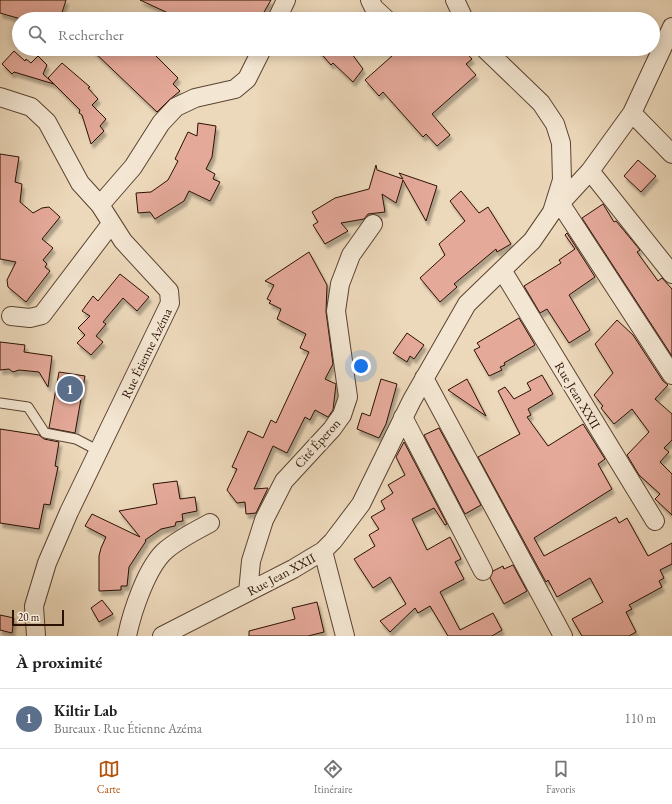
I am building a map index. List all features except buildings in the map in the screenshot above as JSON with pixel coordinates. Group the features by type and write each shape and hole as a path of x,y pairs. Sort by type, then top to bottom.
{"street":[{"path":"280,12 286,0"},
{"path":"370,0 374,8 378,12"},
{"path":"455,0 461,12"},
{"name":"Rue Jean XXII","path":"660,52 672,27"},
{"path":"100,205 133,167 161,123 176,107 195,98 235,89 247,79 258,56"},
{"name":"Rue Jean XXII","path":"492,56 541,103 555,124 561,143 562,180 556,208"},
{"name":"Rue Jean XXII","path":"162,636 293,569 323,551 361,504 403,417 467,304 532,241 556,208 590,171 632,112 658,56"},
{"name":"Rue Étienne Azéma","path":"0,97 31,107 47,122 80,183 100,205 123,241 169,291 170,303 69,512 38,589 34,606 36,636"},
{"path":"632,112 672,154"},
{"path":"590,171 672,274"},
{"path":"556,208 672,374"},
{"path":"11,316 30,318 42,315 111,224"},
{"name":"Cité Éperon","path":"248,592 251,561 264,520 284,481 332,429 342,415 348,397 336,311 339,291 350,255 373,224"},
{"name":"Rue Jean XXII","path":"502,270 655,521"},
{"path":"424,378 563,636"},
{"path":"403,417 483,571"},
{"path":"127,636 147,577 154,564 165,551 180,540 210,523"},
{"path":"323,551 345,636"}],"lane":[{"path":"0,402 28,408 45,433 76,439 99,451"}],"place":[{"name":"Kiltir Lab","path":"70,389"}]}
